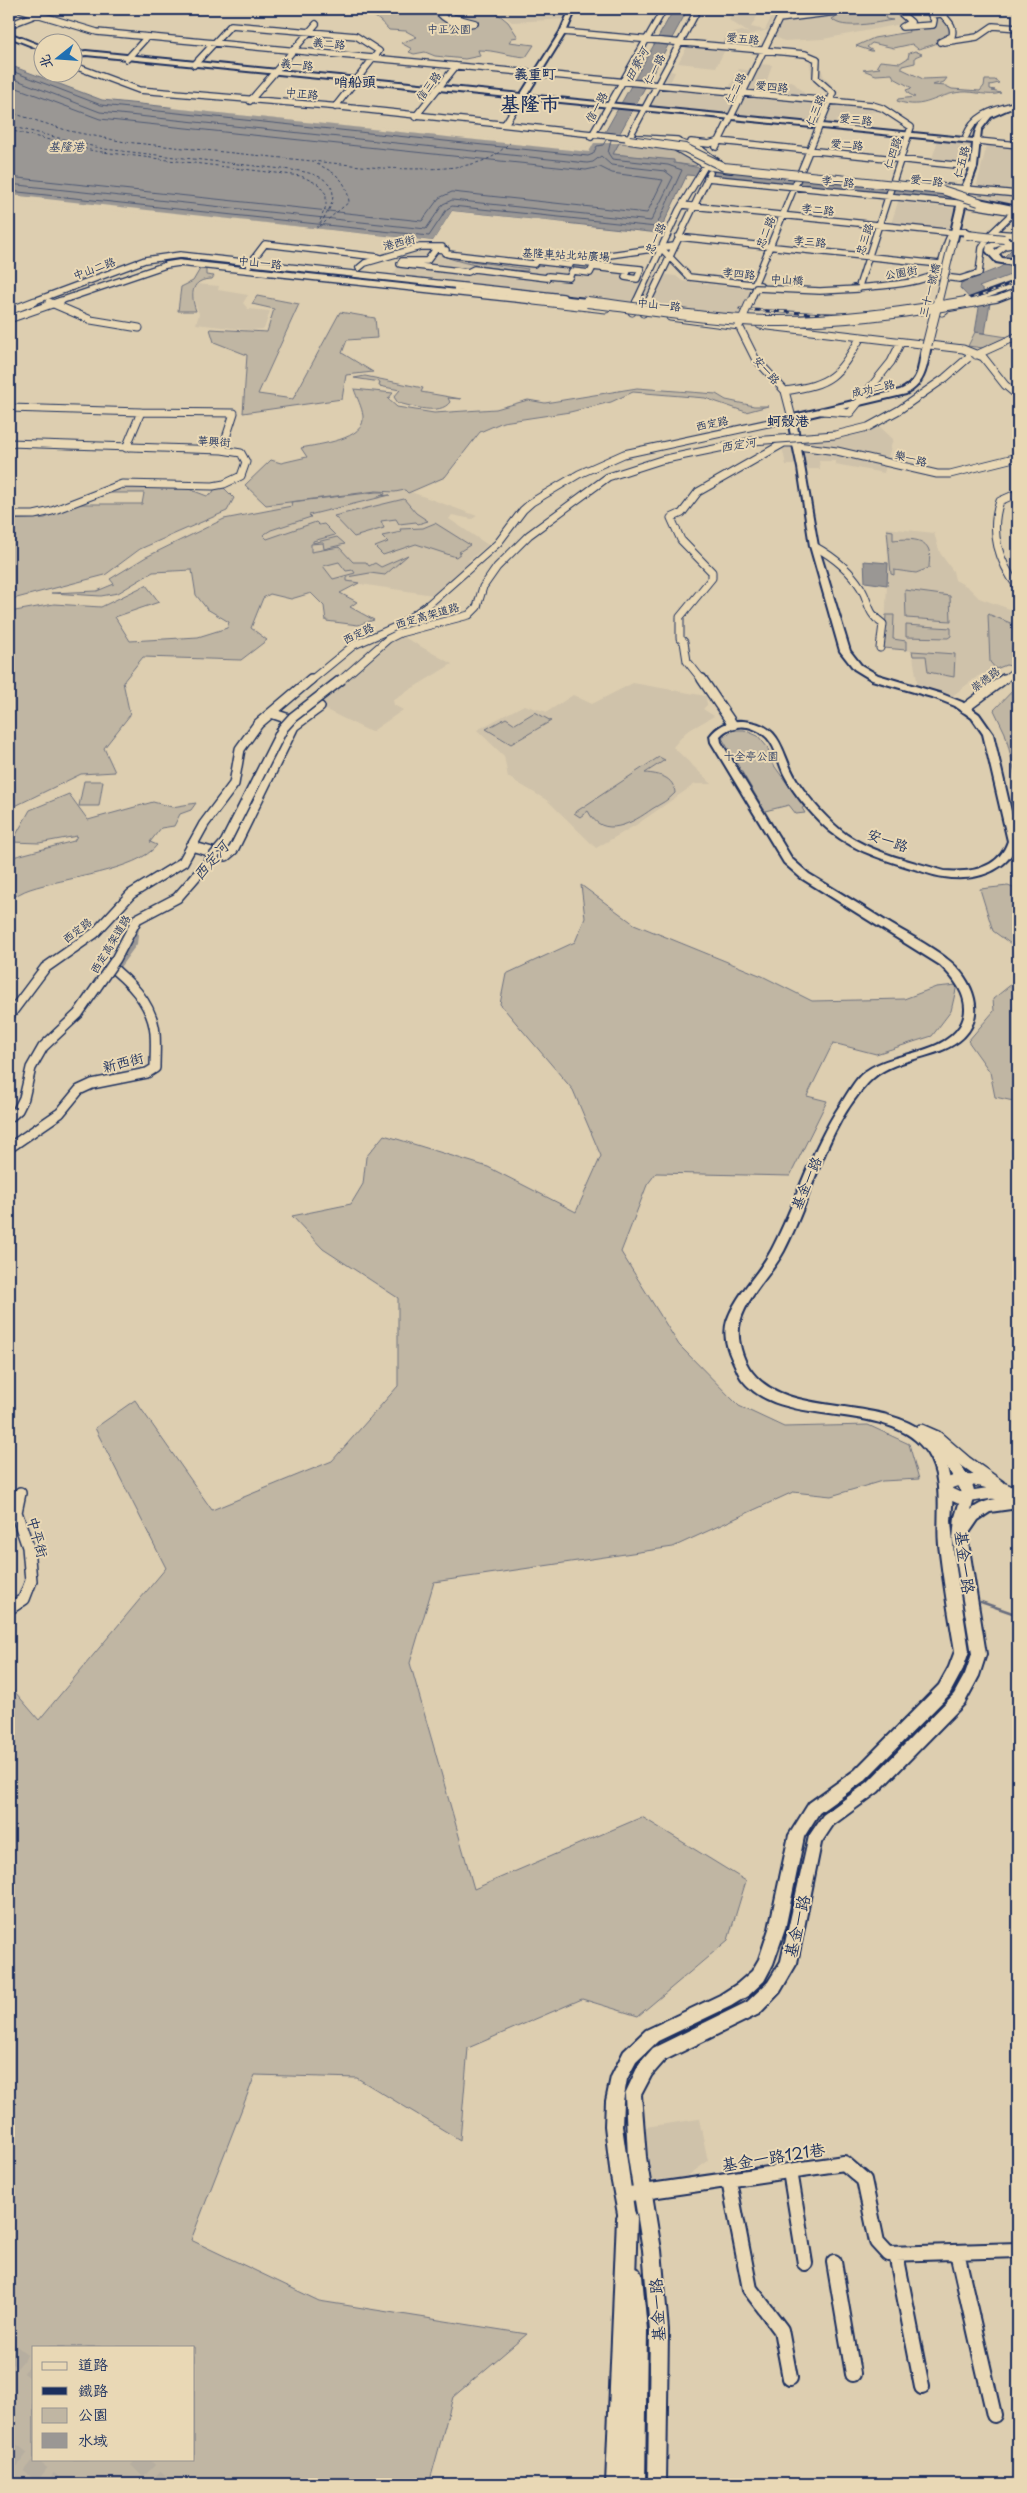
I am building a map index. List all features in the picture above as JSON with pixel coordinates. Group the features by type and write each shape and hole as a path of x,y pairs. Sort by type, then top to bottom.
{"highway":[{"path":"626,139 684,148 724,167 948,191 979,202 1017,211"},
{"path":"954,234 967,233 1018,240"},
{"path":"1018,240 998,243 992,246 990,251 999,260 1018,263"},
{"path":"970,303 1018,284"},
{"path":"457,288 736,319 784,321 861,317 970,303 1018,290"},
{"path":"616,2484 637,2217"}],"main road":[{"path":"522,96 563,32 573,9"},
{"path":"9,35 32,44"},
{"path":"9,40 32,48"},
{"name":"義一路","path":"82,54 644,109"},
{"path":"978,141 983,138 988,126 995,117 1017,105"},
{"name":"愛三路","path":"644,109 978,141"},
{"name":"仁五路","path":"964,203 965,192 974,167 978,141"},
{"name":"三十一號橋","path":"927,345 954,234 964,203"},
{"name":"成功二路","path":"792,418 903,392 918,384 927,345"},
{"name":"安一路","path":"733,724 754,726 768,733 774,740 791,779 810,803 846,839 863,848 943,874 962,875 987,869 1001,862 1011,853 1013,842 988,734 978,718 965,708 942,698 874,677 853,663 844,651 814,546 792,418"},
{"name":"基金一路","path":"636,2484 637,2217 643,2192 637,2157 633,2094 645,2070 660,2054 753,2008 774,1987 789,1963 814,1841 818,1833 828,1820 873,1787 959,1699 972,1676 979,1654 960,1540 962,1517 968,1497 967,1488 939,1445 921,1430 897,1423 853,1411 780,1400 751,1382 738,1361 732,1330 740,1307 778,1250 828,1132 856,1089 867,1076 885,1066 944,1045 960,1035 969,1021 970,999 962,983 949,966 874,916 804,876 788,861 716,742 715,736 719,731 733,724"},
{"name":"基金一路","path":"658,2484 659,2330 652,2250 637,2217 623,2195 617,2159 613,2108 615,2092 628,2059 647,2039 741,1992 758,1976 771,1955 797,1834 802,1824 814,1808 860,1775 944,1690 956,1670 962,1651 944,1526 945,1489 939,1464 931,1448 919,1436 897,1423"},
{"path":"960,1540 970,1519 976,1512 993,1505 1018,1503"}],"street":[{"name":"義二路","path":"20,9 37,12 86,31 622,82"},
{"path":"436,9 440,15 449,21 467,25 475,24 452,17 448,9"},
{"name":"信一路","path":"592,135 664,9"},
{"name":"仁一路","path":"626,139 644,109 678,42 698,9"},
{"name":"仁二路","path":"709,173 719,142 784,9"},
{"path":"779,19 861,9"},
{"path":"896,9 911,22 902,27 933,25 932,13 942,14 953,27 952,36 939,43 974,38 984,34 994,26 1018,28"},
{"path":"9,25 37,12"},
{"path":"9,18 18,21"},
{"path":"251,100 316,24"},
{"path":"195,65 230,26 356,36 379,51 335,107"},
{"name":"愛五路","path":"563,32 805,54"},
{"path":"128,58 147,36"},
{"name":"仁三路","path":"794,186 834,93 816,78 817,59 805,54"},
{"name":"信三路","path":"416,116 456,66"},
{"name":"中正路","path":"82,71 136,92 335,107 592,135"},
{"name":"愛四路","path":"622,82 872,105 885,110"},
{"path":"505,124 522,96"},
{"name":"中正路","path":"251,100 505,124 592,135"},
{"path":"966,136 969,126 974,119 1017,105"},
{"name":"仁四路","path":"885,110 911,126 889,196"},
{"path":"592,135 626,139"},
{"name":"愛一路","path":"626,139 719,142"},
{"name":"愛一路","path":"626,139 669,147 691,155 704,164 709,173 799,174"},
{"name":"愛一路","path":"671,140 694,147 723,164 948,192 1018,194"},
{"path":"978,141 1018,144"},
{"name":"愛二路","path":"719,142 974,167"},
{"path":"691,155 694,147"},
{"name":"仁二路","path":"699,173 704,164 714,159"},
{"name":"忠一路","path":"634,309 682,204 699,173"},
{"name":"孝一路","path":"709,173 794,186 964,203 1017,211"},
{"name":"忠一路","path":"644,310 709,173"},
{"name":"忠二路","path":"754,285 794,186"},
{"name":"忠三路","path":"858,289 889,196"},
{"name":"孝二路","path":"682,204 880,224 954,234"},
{"path":"932,276 960,279 978,273 982,248 990,236 1017,211"},
{"name":"公園街","path":"858,289 932,276 939,270 946,240 954,234"},
{"path":"990,236 1018,240"},
{"name":"孝三路","path":"678,237 940,264"},
{"path":"996,253 1018,240"},
{"name":"港西街","path":"248,266 265,244 383,257 430,246 570,260 674,246"},
{"name":"孝四路","path":"661,248 669,254 685,275 693,278 754,285 858,289"},
{"name":"基隆車站北站廣場","path":"436,249 446,250 445,253 448,254 534,264 536,261 570,265 571,262 641,270 637,278 625,277 628,271 593,267 590,273 572,271 568,278 474,269 468,272 452,270 400,264 402,260 427,261 436,249"},
{"path":"349,253 360,270 365,263 383,257"},
{"name":"中山二路","path":"9,315 151,259 186,259"},
{"name":"中山一路","path":"186,259 248,266 360,270 457,288 634,309"},
{"name":"中山一路","path":"186,259 634,309 771,320 861,337"},
{"name":"中山二路","path":"9,311 186,259"},
{"path":"664,267 669,265 677,266"},
{"name":"中山橋","path":"739,326 756,288 824,291 858,289"},
{"path":"942,312 970,303 997,299 1018,290"},
{"path":"48,301 91,320 139,328"},
{"name":"中山二路","path":"9,319 48,301"},
{"name":"中山一路","path":"644,310 659,315 963,349 978,354"},
{"path":"659,315 739,326"},
{"name":"安一路","path":"739,326 755,358 785,391 792,418"},
{"name":"西定高架道路","path":"9,1118 18,1110 24,1098 31,1068 43,1047 78,1014 116,959 137,919 182,894 194,876 225,843 283,728 292,717 331,689 378,646 400,633 469,615 477,607 482,587 514,549 608,477 661,460 753,441 825,436 875,424 899,410 944,378 968,358 1018,336"},
{"path":"785,391 819,386 827,382 842,368 861,337"},
{"path":"859,402 891,362 901,342"},
{"path":"978,354 1005,385 1018,396"},
{"path":"9,408 234,413 222,450"},
{"path":"126,448 141,412"},
{"name":"西定路","path":"9,1016 45,968 95,932 131,894 180,865 204,824 234,784 237,774 238,756 244,743 271,713 354,645 400,625 428,604 498,543 523,510 532,502 601,462 634,452 792,418"},
{"path":"733,724 707,686 691,669 683,652 684,642 680,638 680,617 712,578 712,572 681,540 671,518 682,513 698,492 784,443 796,441"},
{"name":"樂一路","path":"796,441 937,474 950,474 1018,457"},
{"name":"華興街","path":"9,443 222,450 241,453 246,462 241,476 224,484 213,486 132,482 122,484 52,511 34,515 9,515"},
{"path":"1018,493 1000,501 997,507 995,532 1003,564 1018,588"},
{"path":"814,546 831,554 860,587 865,606 872,617 883,624 880,648"},
{"name":"崇德路","path":"965,708 1018,669"},
{"path":"191,846 226,856 234,850 280,751 294,726 320,707"},
{"path":"271,713 299,722"},
{"name":"新西街","path":"9,1148 60,1113 79,1090 92,1084 147,1073 154,1068 154,1027 149,1010 134,987 105,962"},
{"path":"921,1430 937,1437 966,1462 1000,1486 1018,1495"},
{"path":"1000,1486 962,1479 948,1481 945,1489 955,1498 992,1493 1018,1495"},
{"name":"中平街","path":"9,1609 24,1599 31,1581 28,1546 16,1512 20,1493"},
{"name":"基金一路121巷","path":"623,2195 844,2164 864,2180 877,2242 888,2254 896,2254"},
{"path":"790,2171 805,2263"},
{"path":"729,2181 750,2289 781,2330 790,2378"},
{"path":"922,2387 896,2254 1018,2250"},
{"path":"957,2252 994,2415"},
{"path":"834,2262 853,2374"}],"shaded area":[{"path":"494,9 569,9 567,19 512,22"},
{"path":"746,9 761,9 751,27 765,30 775,10 762,9 778,9 768,30 748,35 759,42 758,45 744,48 722,45 726,35 742,31 749,33 729,20 733,13"},
{"path":"869,9 894,9 907,23 823,39 784,41 774,36 783,20"},
{"path":"688,45 726,48 716,67 678,63"},
{"path":"809,59 821,59 824,77 839,93 836,99 887,109 914,124 914,133 903,132 905,126 879,111 847,117 849,119 837,120 835,125 651,106 670,71 675,72 670,83 729,88 739,69 753,71 757,64 772,65 766,83 792,81 807,96 824,97 827,92 812,78"},
{"path":"938,140 974,144 967,166 931,162"},
{"path":"987,144 1018,147 1018,201 1014,204 974,197"},
{"path":"898,202 955,208 949,229 891,224"},
{"path":"433,249 676,276 682,281 753,289 743,313 739,312 738,315 395,278 397,274 394,273 402,260 392,258 419,250"},
{"path":"196,284 219,286 218,290 248,295 243,303 248,309 270,311 264,329 250,330 196,324 199,314 193,297"},
{"path":"878,425 893,439 884,473 835,464 835,461 819,461 820,469 804,469 803,465 786,465 781,442 858,433"},
{"path":"401,485 411,492 477,516 472,519 452,515 449,519 488,545 468,561 472,562 433,595 347,582 289,591 215,573 275,517 270,502"},
{"path":"887,528 934,533 940,553 953,571 955,580 968,587 979,598 1018,612 1018,661 1011,666 1006,665 978,676 951,697 918,687 912,651 884,648 887,585 865,582 864,561 888,562"},
{"path":"386,632 402,636 452,664 393,700 394,705 403,710 371,732 318,706 381,652 385,646 370,639"},
{"path":"633,683 706,696 707,705 703,709 714,716 686,732 673,747 712,784 695,784 636,825 596,848 548,801 508,777 504,756 477,730 524,705 547,712 573,695 592,704"},
{"path":"699,2119 708,2161 686,2177 646,2181 639,2128"}],"green space":[{"name":"中正公園","path":"344,9 492,9 508,22 518,37 512,38 509,42 534,45 526,57 478,50 480,56 465,59 435,56 425,52 414,54 409,52 412,49 401,43 417,37 406,31 389,30 374,16 369,14"},
{"path":"872,11 885,15 886,19 893,20 852,25 837,23 832,19 840,14"},
{"path":"939,14 949,25 951,32 945,39 933,45 918,49 912,44 894,48 872,43 867,47 873,51 856,46 874,38 909,32 908,28 934,25 932,16"},
{"path":"915,51 922,54 915,57 915,63 902,66 902,69 923,79 947,78 944,82 932,85 980,91 984,86 985,80 995,80 999,83 990,85 990,89 1001,93 953,93 923,103 907,104 897,101 898,99 915,97 906,90 912,88 894,78 892,74 876,75 863,70 880,68 877,66 880,61 900,63 908,58 909,53"},
{"path":"619,143 676,150 697,163 696,166 673,163 674,161 613,154"},
{"path":"444,254 456,259 528,269 527,271 484,266 443,256"},
{"path":"200,269 206,269 206,275 214,276 212,279 205,280 196,285 193,299 196,311 178,311 181,287 193,281"},
{"path":"257,296 299,304 258,394 293,399 340,312 375,318 377,338 347,340 342,353 373,372 346,375 342,399 243,413 247,355 214,342 210,329 267,332 274,309 252,304"},
{"path":"975,332 1007,337 983,348 968,346"},
{"path":"365,376 423,388 421,392 461,399 448,398 450,402 445,406 433,409 398,403 394,397 400,390 379,386 380,382 354,378"},
{"path":"637,388 716,394 726,400 754,406 768,406 746,412 705,398 633,392 611,402 570,412 503,422 480,432 445,477 408,493 405,490 395,492 376,491 266,505 245,485 271,460 281,463 307,457 301,448 340,440 357,431 362,424 363,416 354,389 393,393 388,399 397,407 434,413 496,409 528,400 545,403"},
{"path":"125,486 186,488 207,496 212,494 215,488 223,487 234,498 227,511 140,549 105,575 9,600 9,520 45,518 76,504 142,504 144,493 107,493"},
{"path":"376,492 384,492 385,494 378,496 390,495 309,515 311,517 271,530 263,535 267,539 316,522 319,525 324,524 335,535 313,541 313,543 337,537 345,544 324,549 323,543 311,544 311,552 339,547 353,562 366,562 369,566 375,563 381,567 408,555 385,575 370,573 347,577 347,581 359,583 340,593 357,602 350,607 374,620 358,625 326,621 324,606 311,593 291,599 270,594 263,598 251,628 267,640 241,660 143,657 123,682 130,715 104,748 115,772 81,774 9,809 9,615 15,611 54,604 101,607 146,585 159,602 115,617 130,641 198,637 227,628 229,622 207,609 196,595 192,570 153,572 118,593 101,596 51,593 97,591 114,584 110,579 146,557 224,519 292,506 291,502","holes":["339,562 346,571 353,570 355,573 333,579 323,566"]},
{"path":"404,499 416,513 428,521 418,524 416,522 399,524 396,519 381,521 384,528 354,537 334,516"},
{"path":"435,523 470,545 459,552 461,553 456,557 416,544 383,555 375,547 388,542 382,536 401,532 400,529 423,528"},
{"path":"887,530 893,531 893,540 917,540 925,544 929,553 929,568 916,573 894,570 894,575 891,574"},
{"path":"905,590 950,596 951,621 906,618"},
{"path":"988,614 1018,626 1018,661 1011,666 1006,665 996,669 990,662"},
{"path":"886,615 894,615 893,639 906,641 906,650 884,648"},
{"path":"906,625 951,628 951,636 948,638 906,637"},
{"path":"912,651 955,654 954,677 928,672 926,656 913,656"},
{"path":"1018,685 1018,785 1005,733 994,710"},
{"path":"535,712 551,721 511,744 486,729 506,718 515,724"},
{"name":"十全亭公園","path":"734,730 744,730 758,736 768,748 770,760 804,807 802,808 805,813 796,814 789,805 765,811 722,738"},
{"path":"659,757 665,760 645,773 665,777 672,783 675,793 667,800 637,819 619,826 610,827 602,825 594,820 588,811 580,817 574,813"},
{"path":"84,781 103,781 99,806 79,806"},
{"path":"69,794 88,820 153,802 172,807 196,803 191,810 180,814 174,826 161,828 150,842 157,845 147,854 134,861 98,873 30,889 9,899 9,858 74,841 77,836 39,843 12,842 30,810"},
{"path":"581,885 634,924 762,976 812,1001 904,999 936,987 957,985 951,1011 932,1036 876,1054 833,1043 807,1096 827,1101 790,1176 656,1173 647,1185 621,1252 679,1345 739,1406 784,1427 868,1425 909,1444 919,1479 882,1481 831,1496 793,1492 673,1547 434,1582 410,1663 474,1889 642,1817 746,1881 728,1940 638,2016 582,1999 468,2048 460,2140 357,2078 255,2075 191,2240 319,2301 527,2334 453,2397 429,2484 9,2484 9,1685 39,1720 166,1568 95,1428 135,1400 212,1510 332,1461 398,1386 398,1298 323,1249 292,1216 351,1204 363,1184 366,1157 384,1135 488,1167 576,1212 601,1156 573,1090 500,1004 506,974 575,942 585,918"},
{"path":"1008,886 1018,890 1018,949 993,931 980,889"},
{"path":"1018,979 1018,1102 995,1097 990,1072 968,1041 994,1011 993,999"}],"water":[{"name":"基隆港","path":"674,9 688,9 615,142 619,143 613,154 674,160 674,163 695,167 954,193 1017,206 1018,212 951,201 687,175 659,233 452,211 433,241 9,197 9,65 32,74 32,82 54,82 102,100 589,151 595,140 600,141"},
{"path":"1018,247 1018,272 979,287 991,297 985,333 975,332 979,308 960,288 961,283 999,268 1008,262 1003,258 1011,250"},
{"path":"864,561 888,563 887,585 865,582"}],"pier":[{"path":"173,106 587,149 593,139 599,138 603,131 623,133 619,140 621,143 594,143 589,152 171,108"},
{"path":"10,195 433,241 452,211 566,223 564,225 453,214 433,244 9,199"}],"waterway":[{"name":"西定河","path":"113,967 130,944 132,927 138,919"},
{"path":"981,1602 1018,1615"}],"ferry route":[{"path":"9,112 69,131 125,142 381,168 438,168 467,165 492,157 510,143"},
{"path":"9,126 104,149 300,171 314,175 324,179 330,185 333,192 329,209 316,229"},
{"path":"9,130 94,151 301,176 318,184 326,194 326,206 319,223"},
{"path":"317,164 339,178 346,188 349,202 319,227"}],"tunnel":[{"path":"9,2351 32,2368"},
{"path":"9,2449 54,2484"},
{"path":"138,2460 162,2484"}],"railway":[{"path":"958,301 985,294 1018,281"},
{"path":"740,309 795,313 878,314 933,307 958,301"}],"district":[{"name":"義重町","path":"535,73"},
{"name":"哨船頭","path":"355,81"},
{"name":"基隆市","path":"530,103"},
{"name":"蚵殼港","path":"788,420"}],"water label":[{"name":"田寮河","path":"636,64"}]}
